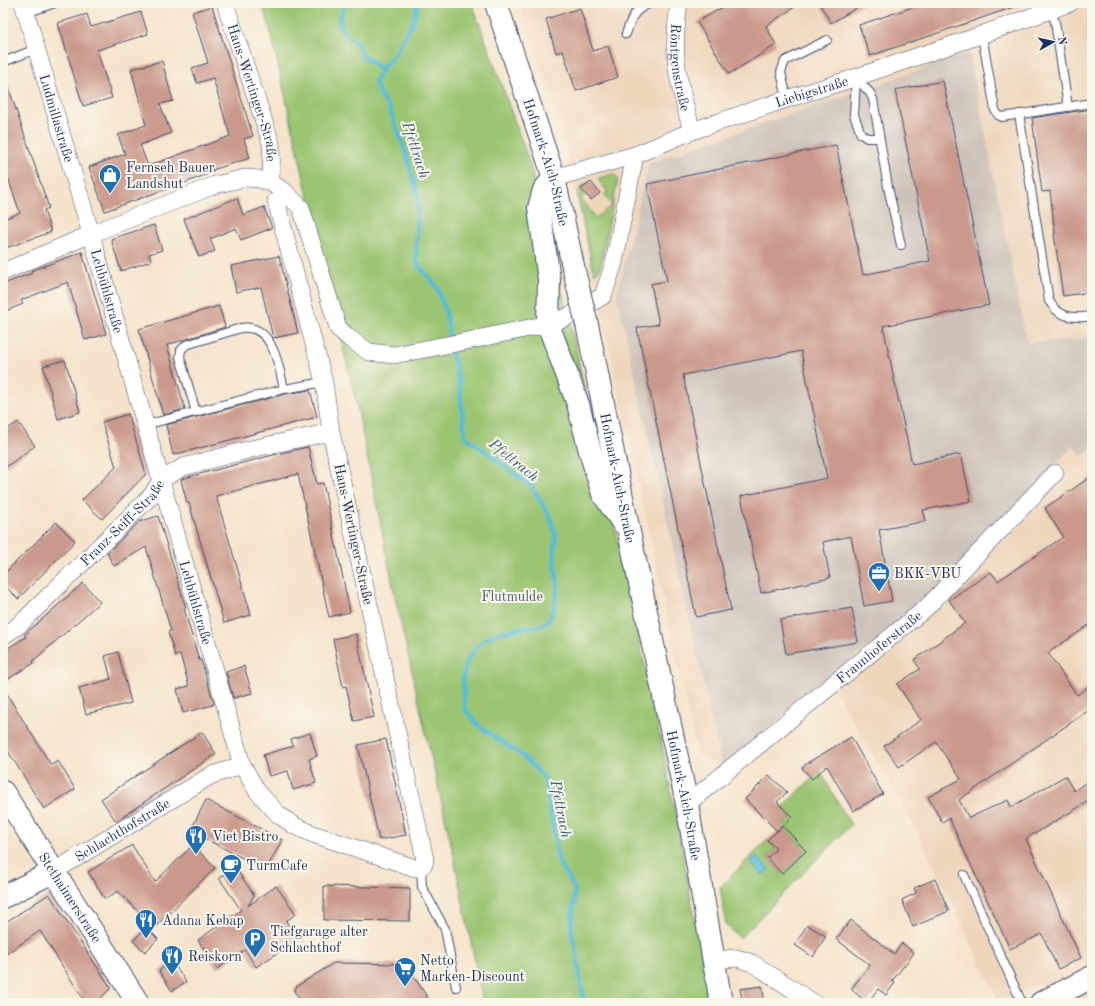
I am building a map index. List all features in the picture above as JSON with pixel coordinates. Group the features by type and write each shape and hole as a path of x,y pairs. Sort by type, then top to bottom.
{"main road":[{"name":"Hofmark-Aich-Straße","path":"496,3 554,178 588,329 629,532 687,804 721,1003"},
{"path":"554,178 544,190 539,208 549,280 548,324 578,404 603,494 629,532"},
{"name":"Stethaimerstraße","path":"3,792 138,1003"},
{"name":"Schlachthofstraße","path":"3,897 53,872"},
{"path":"1041,1003 1092,977"}],"street":[{"name":"Hans-Wertinger-Straße","path":"225,3 271,143 271,183"},
{"name":"Liebigstraße","path":"554,178 635,155 692,131 787,99 856,78 1070,3"},
{"name":"Röntgenstraße","path":"676,4 675,35 677,67 683,98 692,131"},
{"name":"Ludmillastraße","path":"24,8 91,234"},
{"path":"3,272 91,234 216,185 245,178 259,179 271,183 284,191 301,208 338,328 369,352 394,355 424,350 548,324 567,317 603,296 614,263 635,155"},
{"name":"Hans-Wertinger-Straße","path":"276,201 324,382 331,432 423,850 425,860 421,867"},
{"name":"Lehbühlstraße","path":"91,234 242,765 261,796 279,815 295,826 313,834 415,868 421,867"},
{"name":"Franz-Seiff-Straße","path":"3,636 18,625 152,495 161,480 183,468 255,448 331,432"},
{"name":"Fraunhoferstraße","path":"687,804 926,608 1055,473"},
{"name":"Schlachthofstraße","path":"53,872 210,776 242,765"},
{"path":"714,960 737,958 752,963 814,1003"}],"lane":[{"path":"24,8 55,3"},
{"path":"626,34 631,17 641,7 651,3"},
{"path":"1051,10 1055,22 1068,107"},
{"path":"982,35 994,110 998,115 1002,117 1092,103"},
{"path":"787,99 781,72 785,61 826,40"},
{"path":"3,62 36,49"},
{"path":"856,78 873,99 888,188 901,245"},
{"path":"856,78 854,115 861,134 867,138 879,138"},
{"path":"1019,114 1049,301 1055,310 1065,315 1080,318 1092,316"},
{"path":"196,412 180,357 181,350 186,345 241,328 248,327 256,329 266,337 277,359 284,390"},
{"path":"145,425 284,390 324,382"},
{"path":"421,867 422,887 445,929 456,987"},
{"path":"964,875 1022,1003"}],"shaded area":[{"path":"518,3 1092,3 1092,1003 1048,1003 1040,983 999,1001 915,827 829,679 722,767 711,763 697,753 560,122"},
{"path":"969,53 1027,343 1092,338 1092,449 1081,456 1073,446 951,575 722,767 617,295 649,163"}],"green space":[{"name":"Flutmulde","path":"261,3 472,3 528,158 572,331 663,750 701,951 709,1003 483,1003 453,853 397,606 356,401 269,25"},
{"path":"613,174 618,178 601,263 599,270 594,274 578,198 579,189 585,184 591,182 582,189 586,194 581,199 596,218 612,205 604,195 608,192 599,181 599,178"},
{"path":"820,771 851,825 740,938 726,924 720,887 767,840 776,849 767,858 782,874 806,851 783,826 792,817 782,807"}],"water":[{"path":"756,856 769,869 763,875 750,862"}],"building":[{"path":"730,3 801,3 766,26 776,45 729,74 697,22"},
{"path":"819,3 865,3 831,23"},
{"path":"925,3 1020,3 1020,5 870,56 859,25"},
{"path":"212,6 253,136 244,139 250,158 212,170 213,172 169,189 105,211 89,167 125,154 118,135 146,125 131,69 162,61 173,101 160,104 171,133 140,145 148,166 230,136 213,78 197,83 192,68 208,63 192,12"},
{"path":"580,8 593,51 608,46 618,77 576,91 563,51 556,53 546,19"},
{"path":"141,12 148,34 97,50 112,98 83,106 58,23 87,14 91,27"},
{"path":"3,77 5,77 49,208 44,210 51,232 3,249 3,219 20,213 3,163"},
{"path":"943,81 989,305 883,326 912,464 961,454 971,501 923,510 926,521 879,530 892,601 864,606 851,536 823,542 830,578 761,593 741,496 827,478 801,351 683,375 731,610 696,617 637,328 659,324 651,284 667,281 647,184 836,145 863,275 930,261 895,90"},
{"path":"1092,109 1092,292 1063,296 1054,234 1050,191 1042,192 1032,118"},
{"path":"591,182 600,193 591,200 581,189"},
{"path":"237,198 243,215 264,207 272,228 241,240 236,228 210,239 215,251 199,257 184,219"},
{"path":"154,225 162,250 149,254 151,261 121,271 111,239"},
{"path":"82,252 106,334 85,340 68,282 21,300 23,304 3,312 3,284 32,273 31,271"},
{"path":"279,256 298,333 273,338 261,287 236,292 231,266"},
{"path":"219,306 225,327 167,345 185,409 163,415 139,329"},
{"path":"65,360 80,412 58,419 43,366"},
{"path":"310,390 317,417 173,455 166,425 285,394"},
{"path":"128,414 146,474 102,519 82,500 116,467 102,422"},
{"path":"18,422 35,446 3,469 3,432"},
{"path":"308,447 317,484 323,483 350,612 329,617 298,474 216,496 251,615 224,623 181,480"},
{"path":"1092,476 1092,623 1048,653 1077,695 1092,684 1092,708 959,800 969,818 1008,800 1011,807 1065,776 1074,791 1092,778 1092,799 1026,839 1081,958 1058,969 1042,934 1010,949 949,818 942,822 928,797 961,779 936,742 899,767 884,746 921,720 897,684 920,669 914,660 965,623 949,600 991,572 998,581 1063,537 1045,508"},
{"path":"158,516 186,608 184,609 199,660 201,660 214,704 183,713 177,689 189,686 180,654 175,656 168,632 171,631 146,547 114,566 107,553 139,522"},
{"path":"56,522 75,541 18,599 3,584 3,575"},
{"path":"83,583 100,602 33,661 34,663 3,682 3,651 26,637 24,635"},
{"path":"852,608 858,642 786,654 780,620"},
{"path":"356,634 374,717 354,721 346,686 343,687 333,639"},
{"path":"118,652 131,703 86,714 79,688 111,679 105,656"},
{"path":"244,666 252,693 233,698 226,672"},
{"path":"3,688 51,765 58,761 75,789 44,809 3,743"},
{"path":"202,732 216,754 116,821 101,799"},
{"path":"310,733 317,756 309,759 316,783 293,790 288,771 269,776 263,755 293,746 291,739"},
{"path":"851,737 883,794 853,811 827,766 812,779 802,768 807,763"},
{"path":"386,739 406,835 379,840 358,745"},
{"path":"769,775 787,792 777,802 792,817 777,831 745,799"},
{"path":"206,800 282,840 266,870 190,831"},
{"path":"783,826 806,851 782,874 767,858 776,849 767,840"},
{"path":"132,845 155,882 193,845 215,868 154,928 118,891 105,899 88,872"},
{"path":"235,867 254,895 248,906 276,886 296,914 286,921 298,940 256,967 245,950 217,969 198,940 241,910 219,878"},
{"path":"935,879 949,911 913,927 902,900 916,893 914,888"},
{"path":"324,886 410,888 410,921 324,920"},
{"path":"49,894 111,988 96,1003 86,1003 40,931 3,956 3,924"},
{"path":"851,920 894,954 902,943 914,953 892,981 895,983 886,995 878,989 867,1003 851,989 870,965 836,939"},
{"path":"807,925 826,936 813,957 795,945"},
{"name":"Adana Kebap","path":"146,927 158,939 145,952 133,941"},
{"name":"Reiskorn","path":"172,961 186,982 172,991 159,971"},
{"path":"334,963 406,964 431,1003 302,1003 294,991 297,986"},
{"path":"762,986 765,1003 743,1003 740,989"}],"waterway":[{"name":"Pfettrach","path":"345,3 339,22 344,33 358,44 361,55 381,70 375,82 379,93 388,106 405,150 418,197 416,262 437,287 446,313 450,340"},
{"name":"Pfettrach","path":"381,70 396,52 412,24 418,3"},
{"name":"Pfettrach","path":"451,348 459,382 465,436 531,486 549,515 556,535 554,558 558,587 554,608 549,620 540,626 498,633 485,639 475,649 466,663 463,679 465,709 480,727 524,757 545,779 559,863 575,889 571,931 577,956 584,1003"}],"place":[{"name":"Fernseh Bauer Landshut","path":"110,194"},
{"name":"BKK-VBU","path":"879,592"},
{"name":"Viet Bistro","path":"196,856"},
{"name":"TurmCafe","path":"231,884"},
{"name":"Adana Kebap","path":"146,940"},
{"name":"Tiefgarage alter Schlachthof","path":"255,958"},
{"name":"Reiskorn","path":"172,976"},
{"name":"Netto Marken-Discount","path":"405,988"}]}
